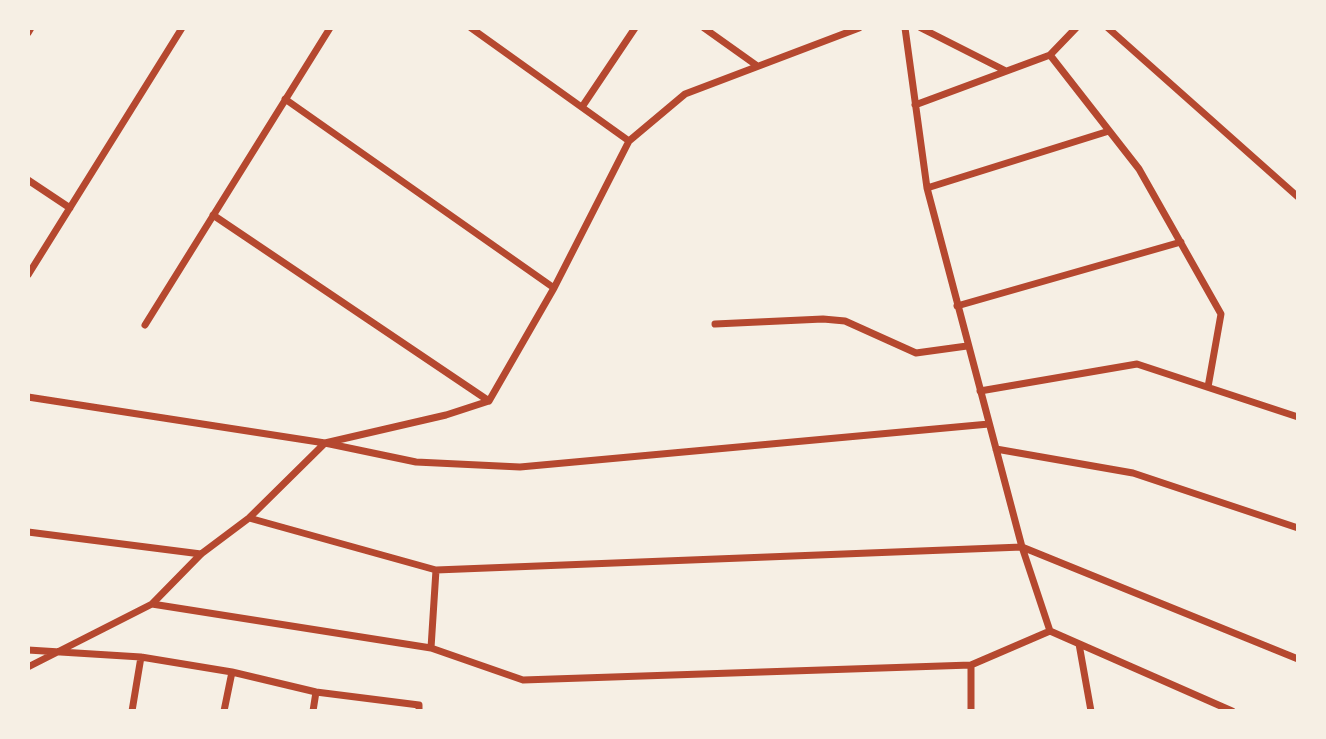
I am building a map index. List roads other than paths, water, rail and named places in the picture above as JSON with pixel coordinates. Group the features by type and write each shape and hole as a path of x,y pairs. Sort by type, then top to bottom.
{"street":[{"path":"28,33 31,28"},
{"path":"28,275 182,28"},
{"path":"145,326 330,28"},
{"path":"471,28 480,31 629,141"},
{"path":"582,107 635,28"},
{"path":"704,28 756,65"},
{"path":"28,667 152,604 201,554 249,518 325,443 446,415 489,401 554,288 629,141 685,94 859,28"},
{"path":"905,28 927,188 1022,547 1050,631 1232,711"},
{"path":"921,28 1006,71"},
{"path":"915,104 1050,55 1076,28"},
{"path":"1108,28 1298,197"},
{"path":"1050,55 1139,169 1221,314 1208,387"},
{"path":"285,100 554,288"},
{"path":"927,188 1109,131"},
{"path":"28,180 70,208"},
{"path":"213,215 489,401"},
{"path":"957,306 1181,242"},
{"path":"715,324 823,319 845,321 916,353 967,346"},
{"path":"980,391 1137,363 1298,417"},
{"path":"28,397 325,443 416,461 520,467 989,424"},
{"path":"996,449 1133,473 1298,528"},
{"path":"249,518 436,570 1022,547 1298,659"},
{"path":"28,532 201,554"},
{"path":"431,648 436,570"},
{"path":"152,604 431,648 523,680 971,665 1050,631"},
{"path":"1079,644 1091,711"},
{"path":"28,650 141,657 232,672 316,692 419,705 418,711"},
{"path":"132,711 141,657"},
{"path":"971,665 971,711"},
{"path":"224,711 232,672"},
{"path":"313,711 316,692"}]}
